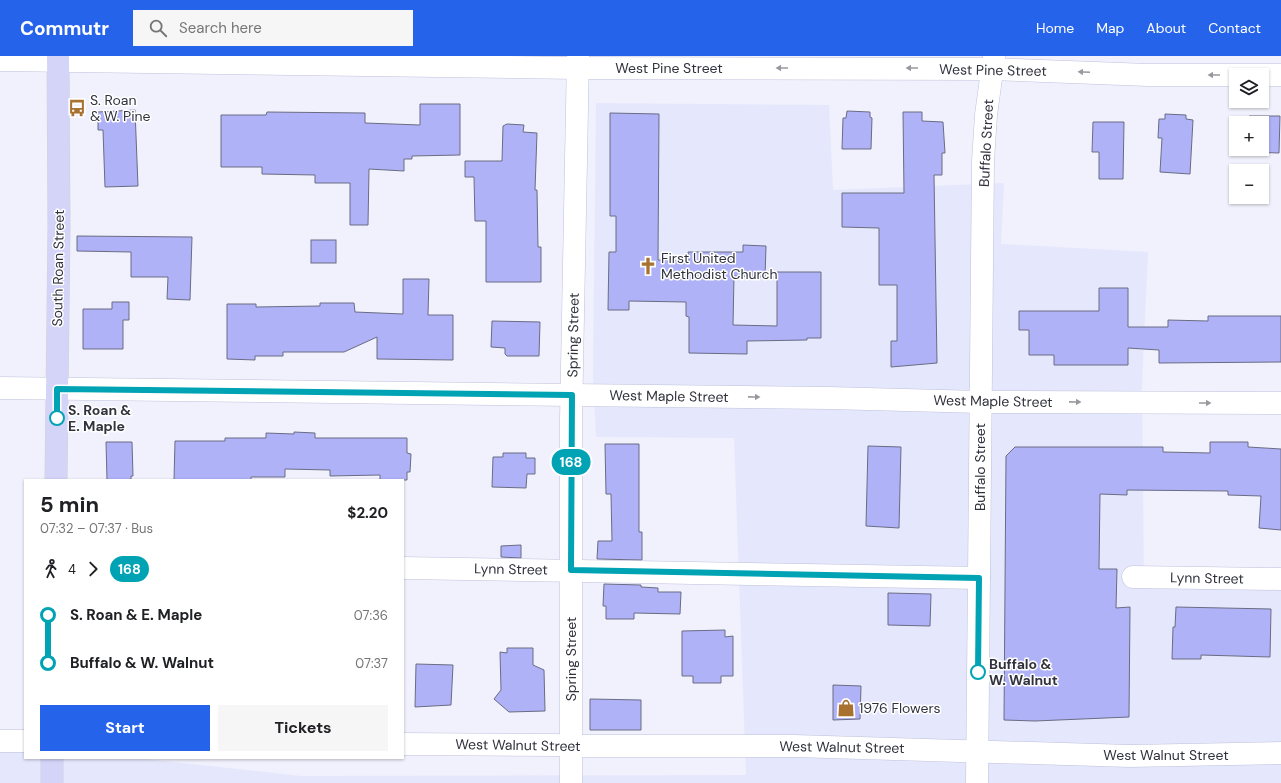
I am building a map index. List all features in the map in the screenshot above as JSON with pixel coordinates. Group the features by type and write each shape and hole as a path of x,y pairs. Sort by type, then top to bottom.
{"main road":[{"name":"South Roan Street","path":"56,479 59,228 57,58"},
{"path":"52,759 52,783"}],"street":[{"name":"West Pine Street","path":"0,60 57,58 578,62 992,62 1148,75 1281,75"},
{"name":"Spring Street","path":"571,783 572,395 578,62"},
{"name":"Buffalo Street","path":"977,783 980,402 984,161 992,62"},
{"name":"West Maple Street","path":"0,388 980,402 1281,403"},
{"name":"Lynn Street","path":"404,568 979,578"},
{"name":"Lynn Street","path":"1133,577 1281,579"},
{"path":"0,741 24,742"},
{"name":"West Walnut Street","path":"404,744 794,746 1130,756 1281,753"}],"shaded area":[{"path":"596,103 829,105 833,190 1004,183 1001,244 1148,252 1142,384 1144,589 1281,589 1281,783 0,783 0,751 24,752 24,759 145,759 301,776 746,775 734,438 596,437 593,377"}],"building":[{"path":"420,104 460,104 460,155 412,156 412,159 404,159 404,171 369,169 368,225 350,225 350,183 315,183 315,175 262,174 262,167 221,167 221,115 266,115 267,112 365,113 365,123 420,125"},
{"path":"135,110 138,186 105,187 103,130 98,130 98,112"},
{"path":"847,111 870,112 870,117 872,118 871,149 842,149 843,118 846,118"},
{"path":"903,112 922,112 922,121 943,122 945,153 942,153 942,175 934,175 937,363 891,367 891,341 897,341 897,285 879,285 879,228 842,227 842,193 904,193"},
{"path":"610,113 659,114 658,260 689,261 688,252 743,252 743,245 766,246 765,277 734,276 733,325 777,326 777,272 821,272 821,338 807,338 807,340 747,341 747,354 689,353 689,317 686,316 686,302 629,301 629,310 608,310 609,252 616,252 616,216 610,216"},
{"path":"1165,114 1186,115 1186,119 1193,120 1190,174 1160,172 1162,138 1158,138 1159,119 1165,119"},
{"path":"1269,116 1280,116 1279,153 1269,153"},
{"path":"1093,122 1124,122 1123,179 1099,179 1099,152 1092,152"},
{"path":"507,124 524,125 523,132 537,133 535,190 537,190 538,247 541,247 541,282 486,282 486,221 475,221 474,177 465,177 465,161 502,161 503,126"},
{"path":"77,236 192,237 190,300 167,299 168,277 131,277 131,252 77,251"},
{"path":"311,240 336,240 336,263 311,263"},
{"path":"403,279 429,279 428,315 453,315 453,360 377,359 377,337 344,352 283,352 283,356 255,356 255,360 227,359 227,304 256,304 256,307 320,306 320,303 354,303 355,312 403,314"},
{"path":"1099,288 1128,288 1128,327 1168,327 1168,320 1208,321 1208,316 1281,316 1281,362 1159,363 1159,350 1128,348 1128,365 1054,365 1054,355 1029,355 1029,330 1019,330 1019,311 1099,311"},
{"path":"112,302 129,302 129,320 123,320 123,349 83,349 83,309 112,309"},
{"path":"492,321 540,322 539,356 507,356 505,354 505,348 491,347"},
{"path":"294,432 315,433 315,438 407,438 407,453 411,454 410,472 407,472 407,480 380,479 380,475 330,476 330,470 285,469 285,477 251,477 251,479 174,479 175,441 225,441 225,438 266,438 266,433 294,434"},
{"path":"106,442 132,442 133,476 131,476 131,479 107,479"},
{"path":"1210,442 1248,442 1248,447 1281,449 1281,530 1259,528 1261,496 1228,495 1228,491 1127,490 1127,495 1100,494 1099,569 1117,569 1116,608 1130,607 1129,717 1035,721 1004,720 1006,456 1015,447 1163,447 1163,452 1210,453"},
{"path":"605,444 639,444 639,532 642,532 642,560 597,559 598,541 612,541 611,494 606,494"},
{"path":"868,446 901,447 899,528 866,526"},
{"path":"503,453 526,453 526,458 535,458 535,474 527,474 526,488 492,487 493,457 503,457"},
{"path":"521,545 521,558 501,557 501,546"},
{"path":"604,584 641,585 641,587 658,588 658,592 681,592 680,614 634,613 634,619 606,619 606,606 603,606"},
{"path":"888,593 931,594 930,626 888,625"},
{"path":"1176,607 1271,609 1270,657 1201,655 1201,659 1172,659 1173,627 1175,627"},
{"path":"725,630 725,637 733,636 733,676 721,676 721,683 693,683 693,676 682,676 682,631"},
{"path":"507,648 533,648 533,665 544,670 545,711 509,712 494,699 501,690 500,652 507,653"},
{"path":"416,664 453,665 451,705 415,707"},
{"name":"1976 Flowers","path":"833,685 861,686 860,719 833,720"},
{"path":"590,699 641,700 641,730 590,730"}],"bus line":[{"name":"168","path":"57,418 57,389 572,395 571,570 979,578 978,672"}],"place":[{"name":"S. Roan & W. Pine","path":"77,108"},
{"name":"First United Methodist Church","path":"648,266"},
{"name":"S. Roan & E. Maple","path":"57,418"},
{"name":"Buffalo & W. Walnut","path":"978,672"},
{"name":"1976 Flowers","path":"846,708"}]}
